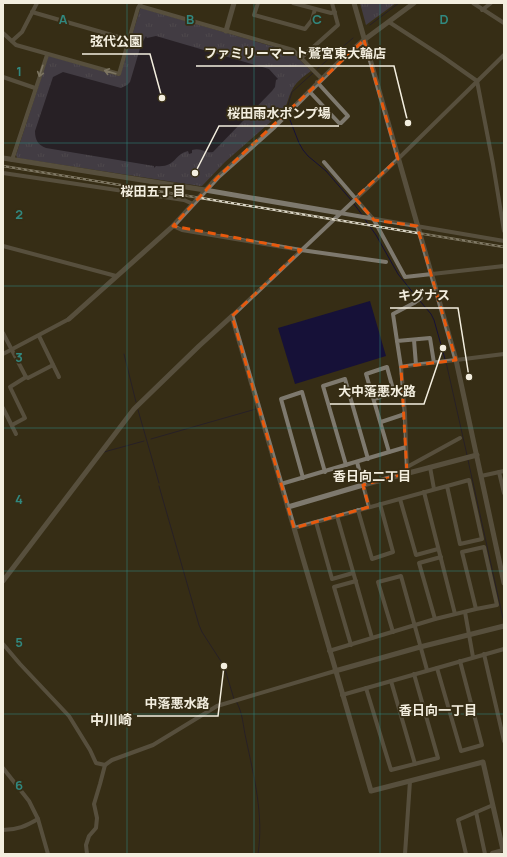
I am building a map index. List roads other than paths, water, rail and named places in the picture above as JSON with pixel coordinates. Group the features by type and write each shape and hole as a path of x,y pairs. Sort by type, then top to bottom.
{"street":[{"path":"12,41 21,33 36,3"},
{"path":"226,31 234,3"},
{"path":"258,3 254,15 305,29 312,20 316,9"},
{"path":"293,3 331,13 335,12"},
{"path":"301,58 338,25 332,3"},
{"path":"354,3 432,275 454,360 477,455 504,583"},
{"path":"3,354 40,336 69,319 173,226 218,176 273,128 321,78 364,40 414,3"},
{"path":"473,3 504,23"},
{"path":"482,10 491,3"},
{"path":"3,33 16,45 47,55 119,74 138,8 141,4 226,31 293,50 321,78"},
{"path":"32,12 129,40"},
{"path":"389,22 477,81 504,231"},
{"path":"12,160 47,55"},
{"path":"3,581 134,408 398,159 504,56"},
{"path":"3,78 35,88"},
{"path":"308,91 339,123 341,123 348,116 317,82"},
{"path":"3,158 205,190 373,220 504,241"},
{"path":"324,162 373,220 405,277 504,266"},
{"path":"3,173 184,200 193,204"},
{"path":"173,226 182,230 301,250 386,262"},
{"path":"3,246 116,276"},
{"path":"407,470 405,414 393,314 421,298"},
{"path":"232,316 371,791 483,762 493,805 501,830 503,850 484,854 476,812"},
{"path":"3,334 26,377"},
{"path":"40,336 59,377"},
{"path":"397,341 430,338 434,363"},
{"path":"414,340 416,365"},
{"path":"400,367 504,354"},
{"path":"12,426 26,418 10,387 26,377 28,378 53,365"},
{"path":"374,399 394,392 387,367 366,374 390,452"},
{"path":"346,465 323,386 345,379 368,459"},
{"path":"303,478 281,399 302,392 325,472"},
{"path":"3,408 16,434"},
{"path":"380,422 405,414"},
{"path":"407,470 460,438"},
{"path":"281,484 406,448"},
{"path":"288,507 363,485 407,470 430,467 477,455"},
{"path":"357,462 369,507"},
{"path":"430,467 434,488"},
{"path":"481,476 502,472 504,494"},
{"path":"294,528 434,488 469,480 482,539 460,544 447,486"},
{"path":"424,492 455,614"},
{"path":"400,498 416,555 438,549"},
{"path":"358,510 372,558 393,552 380,504"},
{"path":"337,516 372,638"},
{"path":"316,522 332,579 354,573"},
{"path":"330,651 435,619 476,609 497,606 484,547 462,552 476,609"},
{"path":"435,619 418,563 440,557"},
{"path":"393,632 378,582 401,576 427,670"},
{"path":"351,645 334,587 356,580"},
{"path":"464,612 473,657"},
{"path":"87,854 86,845 89,836 96,828 97,818 94,804 105,765 112,760 153,744 217,706 420,647 503,626"},
{"path":"3,644 69,716 96,763 105,765"},
{"path":"342,695 504,649"},
{"path":"484,654 504,740"},
{"path":"437,668 461,751 482,745 460,661"},
{"path":"366,688 391,770 438,758 414,674"},
{"path":"391,681 415,764"},
{"path":"3,768 29,801 38,819 48,854"},
{"path":"405,854 410,781"},
{"path":"466,854 458,820 493,805"},
{"path":"3,830 14,830 38,819"}],"waterway":[{"path":"370,25 399,3"},
{"path":"317,69 353,38"},
{"path":"288,105 292,92 313,73"},
{"path":"290,120 303,150 326,171 352,201"},
{"path":"354,204 363,216"},
{"path":"364,218 376,235 398,274 418,299"},
{"path":"420,301 434,320 445,359"},
{"path":"124,354 136,402"},
{"path":"446,362 467,455"},
{"path":"151,439 256,409"},
{"path":"138,410 159,483"},
{"path":"104,452 144,441"},
{"path":"468,460 504,623"},
{"path":"159,486 199,625 224,666 234,699"},
{"path":"236,701 241,715 255,782 260,825 258,854"}],"railway":[{"path":"3,166 504,247"}],"place":[{"name":"弦代公園","path":"162,98"},
{"name":"ファミリーマート鷲宮東大輪店","path":"408,123"},
{"name":"桜田雨水ポンプ場","path":"195,173"},
{"name":"大中落悪水路","path":"443,348"},
{"name":"キグナス","path":"469,377"},
{"name":"中落悪水路","path":"224,666"}],"district":[{"name":"桜田五丁目","path":"153,191"},
{"name":"香日向二丁目","path":"372,476"},
{"name":"香日向一丁目","path":"438,710"},
{"name":"中川崎","path":"111,719"}]}
